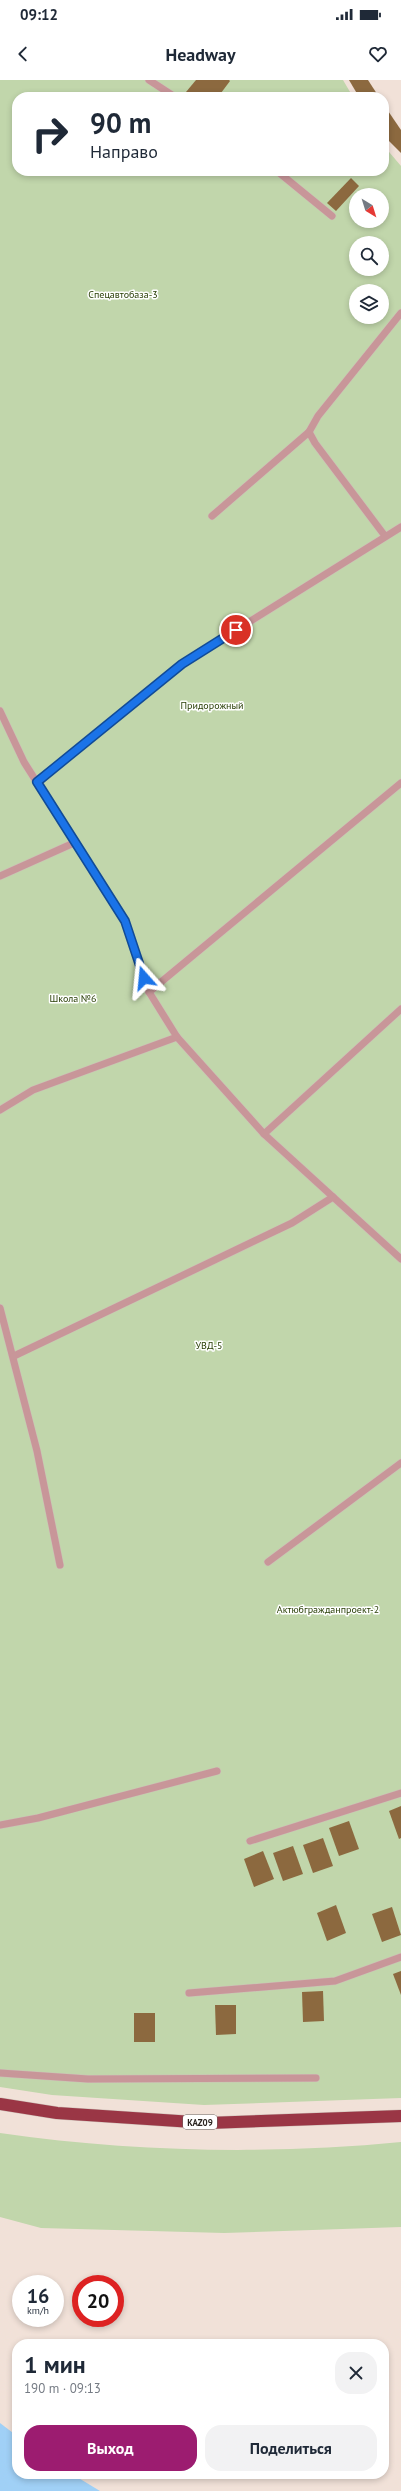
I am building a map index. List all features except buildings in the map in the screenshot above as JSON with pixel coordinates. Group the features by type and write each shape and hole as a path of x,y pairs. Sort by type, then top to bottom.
{"highway":[{"name":"KAZ09","path":"0,2104 57,2113 208,2123 401,2116"}],"lane":[{"path":"149,80 167,92"},
{"path":"283,176 332,216"},
{"path":"212,516 309,432 318,416 401,313"},
{"path":"309,432 315,443 385,536"},
{"path":"37,782 182,664 401,527"},
{"path":"0,711 24,762 125,921 149,992 177,1037 264,1134 401,1259"},
{"path":"149,992 401,783"},
{"path":"0,876 76,842"},
{"path":"264,1134 401,1009"},
{"path":"0,1110 33,1090 177,1037"},
{"path":"14,1356 292,1223 333,1197"},
{"path":"0,1308 14,1356 37,1451 60,1565"},
{"path":"268,1562 401,1463"},
{"path":"0,1825 38,1818 217,1771"},
{"path":"250,1841 401,1793"},
{"path":"189,1993 335,1981 401,1957"},
{"path":"0,2073 88,2079 316,2078"}],"green space":[{"path":"0,80 343,80 350,92 12,92 12,176 389,176 389,152 401,166 401,2098 204,2105 52,2095 0,2087"},
{"path":"0,2133 100,2144 200,2150 301,2149 401,2142 401,2227 224,2233 41,2228 0,2217"}],"water":[{"path":"0,2423 12,2432 12,2479 80,2479 100,2491 0,2491"}],"route":[{"path":"144,978 125,921 37,782 182,664 236,630"}],"park label":[{"name":"Спецавтобаза-3","path":"123,294"},
{"name":"Придорожный","path":"212,705"},
{"name":"Школа №6","path":"73,998"},
{"name":"УВД-5","path":"209,1345"},
{"name":"Актюбгражданпроект-2","path":"328,1609"}]}
